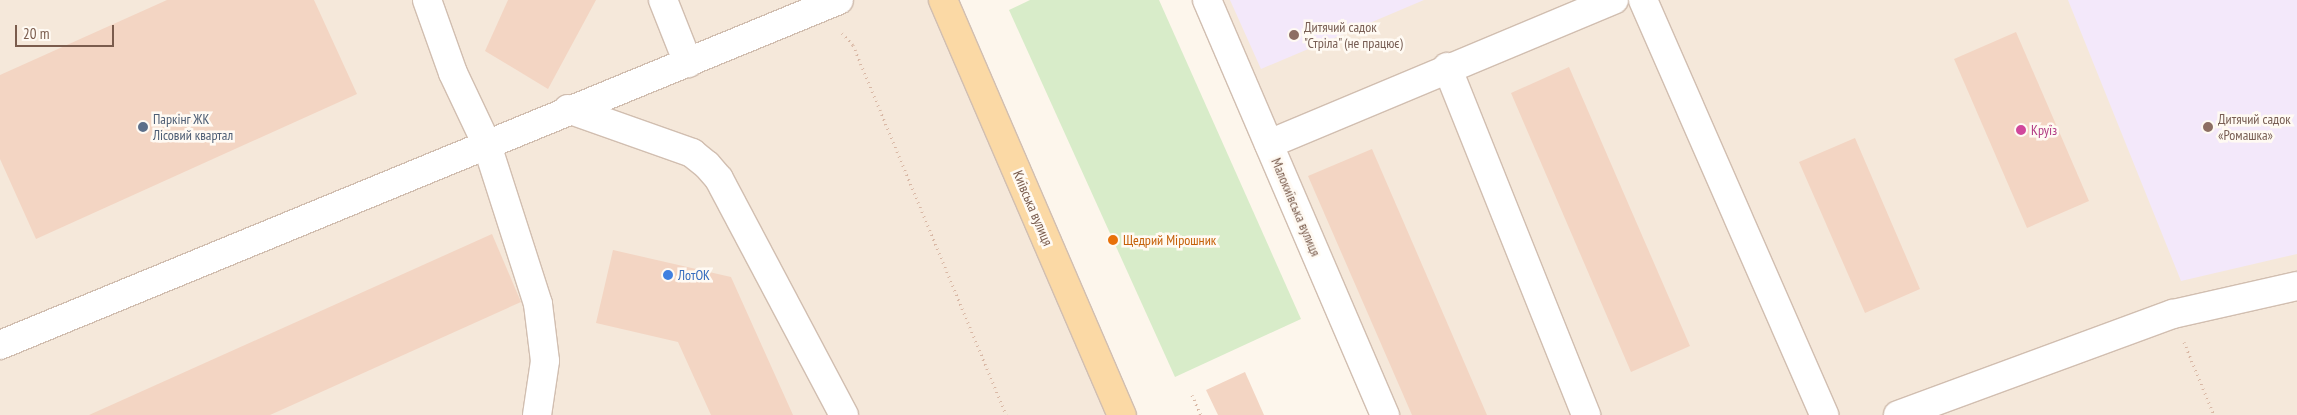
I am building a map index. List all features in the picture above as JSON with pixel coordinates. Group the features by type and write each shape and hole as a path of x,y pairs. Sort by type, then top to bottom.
{"main road":[{"name":"Київська вулиця","path":"943,0 1122,415"}],"street":[{"path":"428,0 453,73 487,145 538,304 545,361 537,415"},
{"path":"662,0 688,63"},
{"path":"0,345 487,145 568,109 688,63 839,0"},
{"name":"Малокиївська вулиця","path":"1207,0 1385,415"},
{"path":"1269,144 1447,68 1614,0"},
{"path":"1643,0 1824,415"},
{"path":"1447,68 1586,415"},
{"path":"568,109 692,153 707,165 718,179 844,415"},
{"path":"1898,415 2173,314 2297,286"}],"path":[{"path":"837,29 852,46 1006,415"},
{"path":"2173,314 2214,415"},
{"path":"1192,395 1201,415"}],"shaded area":[{"path":"0,0 943,0 1122,415 0,415"},
{"path":"1207,0 2297,0 2297,415 1385,415"},
{"name":"Дитячий садок \"Стріла\" (не працює)","path":"1230,0 1424,0 1261,69"},
{"name":"Дитячий садок «Ромашка»","path":"2068,0 2297,0 2297,254 2181,281"}],"green space":[{"path":"1030,0 1159,0 1301,319 1175,377 1009,10"}],"building":[{"name":"Паркінг ЖК Лісовий квартал","path":"167,0 314,0 357,94 36,239 0,159 0,75"},
{"path":"508,0 596,0 548,89 485,51"},
{"name":"Круїз","path":"2016,32 2089,201 2027,228 1954,59"},
{"path":"1569,67 1690,346 1631,372 1511,93"},
{"path":"1855,138 1920,289 1865,313 1799,162"},
{"path":"1372,149 1487,415 1412,415 1308,176"},
{"path":"492,234 521,302 270,415 89,415"},
{"path":"613,250 731,277 793,415 711,415 678,342 596,323"},
{"path":"1245,372 1264,415 1218,415 1206,390"}],"place":[{"name":"Дитячий садок \"Стріла\" (не працює)","path":"1294,35"},
{"name":"Паркінг ЖК Лісовий квартал","path":"143,127"},
{"name":"Дитячий садок «Ромашка»","path":"2208,127"},
{"name":"Круїз","path":"2021,130"},
{"name":"Щедрий Мірошник","path":"1113,240"},
{"name":"ЛотОК","path":"668,275"}]}
